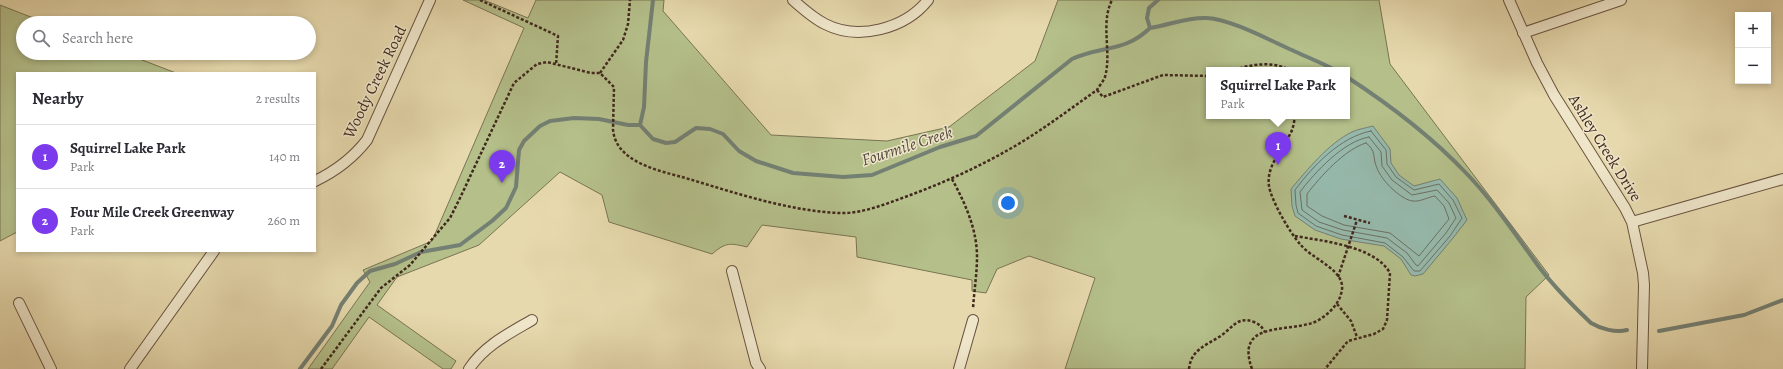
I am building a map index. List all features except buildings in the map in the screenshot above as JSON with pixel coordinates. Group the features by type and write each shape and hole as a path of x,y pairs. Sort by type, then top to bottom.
{"street":[{"name":"Woody Creek Road","path":"316,180 336,170 358,152 367,140 430,0"},
{"path":"793,0 812,17 826,25 842,29 870,32 887,28 906,19 928,0"},
{"name":"Ashley Creek Drive","path":"1509,0 1523,33 1554,95 1617,193 1632,222 1643,273 1642,369"},
{"path":"1523,33 1621,0"},
{"path":"1632,222 1783,179"},
{"path":"130,369 213,252"},
{"path":"732,271 756,363 760,369"},
{"path":"19,303 51,369"},
{"path":"469,369 477,357 486,349 532,320"},
{"path":"959,369 973,320"}],"path":[{"path":"480,0 558,36 556,65"},
{"path":"321,369 381,288 414,260 450,218 514,83 537,64 547,62 591,74 600,73 623,40 628,24 630,0"},
{"path":"600,73 614,87 613,136 617,145 623,152 646,166 760,201 800,209 838,213 858,212 884,205 952,179 982,164 1026,140 1097,90 1104,79 1107,65 1107,10 1112,0"},
{"path":"1243,67 1265,64 1281,67"},
{"path":"1097,90 1103,96 1163,75 1206,76"},
{"path":"1252,369 1249,352 1250,341 1256,335 1275,328 1313,323 1337,304 1342,293 1342,282 1335,272 1300,245 1271,195 1268,184 1270,169 1290,136 1294,119"},
{"path":"952,179 966,205 974,231 977,257 973,320"},
{"path":"1344,216 1370,224"},
{"path":"1338,277 1357,220"},
{"path":"1294,236 1349,247 1365,253 1382,262 1390,273 1387,320 1383,329 1374,334 1357,337 1348,341 1325,369"},
{"path":"1337,304 1351,321 1357,337"},
{"path":"1188,369 1189,362 1194,352 1220,337 1234,324 1242,320 1249,320 1257,323 1265,332"}],"green space":[{"path":"463,0 484,0 528,18 536,0 664,0 663,11 771,135 887,141 949,127 1035,61 1058,0 1379,0 1390,64 1549,275 1526,297 1525,369 1065,369 1095,278 1029,256 997,269 986,293 972,291 972,280 857,257 856,237 762,225 747,247 728,244 712,254 609,222 602,195 560,172 479,245 397,277 377,305 456,361 451,369 443,369 369,317 332,369 308,369 370,282 363,270 432,241 524,28"},
{"path":"0,5 28,16 16,16 16,60 142,60 173,72 16,72 16,233 0,241"}],"water":[{"path":"1373,126 1390,149 1391,163 1399,175 1414,186 1440,179 1457,198 1467,220 1423,274 1415,276 1411,275 1401,259 1384,246 1341,239 1315,230 1295,216 1292,206 1291,189 1304,174 1327,150 1343,137 1354,131"}],"waterway":[{"path":"640,125 644,107 646,62 653,0"},
{"name":"Fourmile Creek","path":"1150,28 1147,18 1149,8 1158,0"},
{"path":"1150,28 1192,19 1217,19 1252,32 1329,67"},
{"name":"Fourmile Creek","path":"300,369 332,326 341,305 357,283 370,271 395,264 421,252 460,245 492,221 506,208 516,187 519,150 524,141 540,126 550,121 574,118 599,119 628,125 640,125 653,139 666,143 675,142 696,128 710,129 723,134 739,151 756,161 793,173 843,177 872,175 940,147 976,136 1072,59 1122,45 1140,36 1150,28"},
{"path":"1350,79 1410,122 1454,160 1494,205 1540,269 1568,301 1591,323 1609,330 1627,330"},
{"path":"1659,331 1744,315 1783,300"}],"place":[{"name":"Squirrel Lake Park","path":"1278,165"},
{"name":"Four Mile Creek Greenway","path":"502,183"}]}
